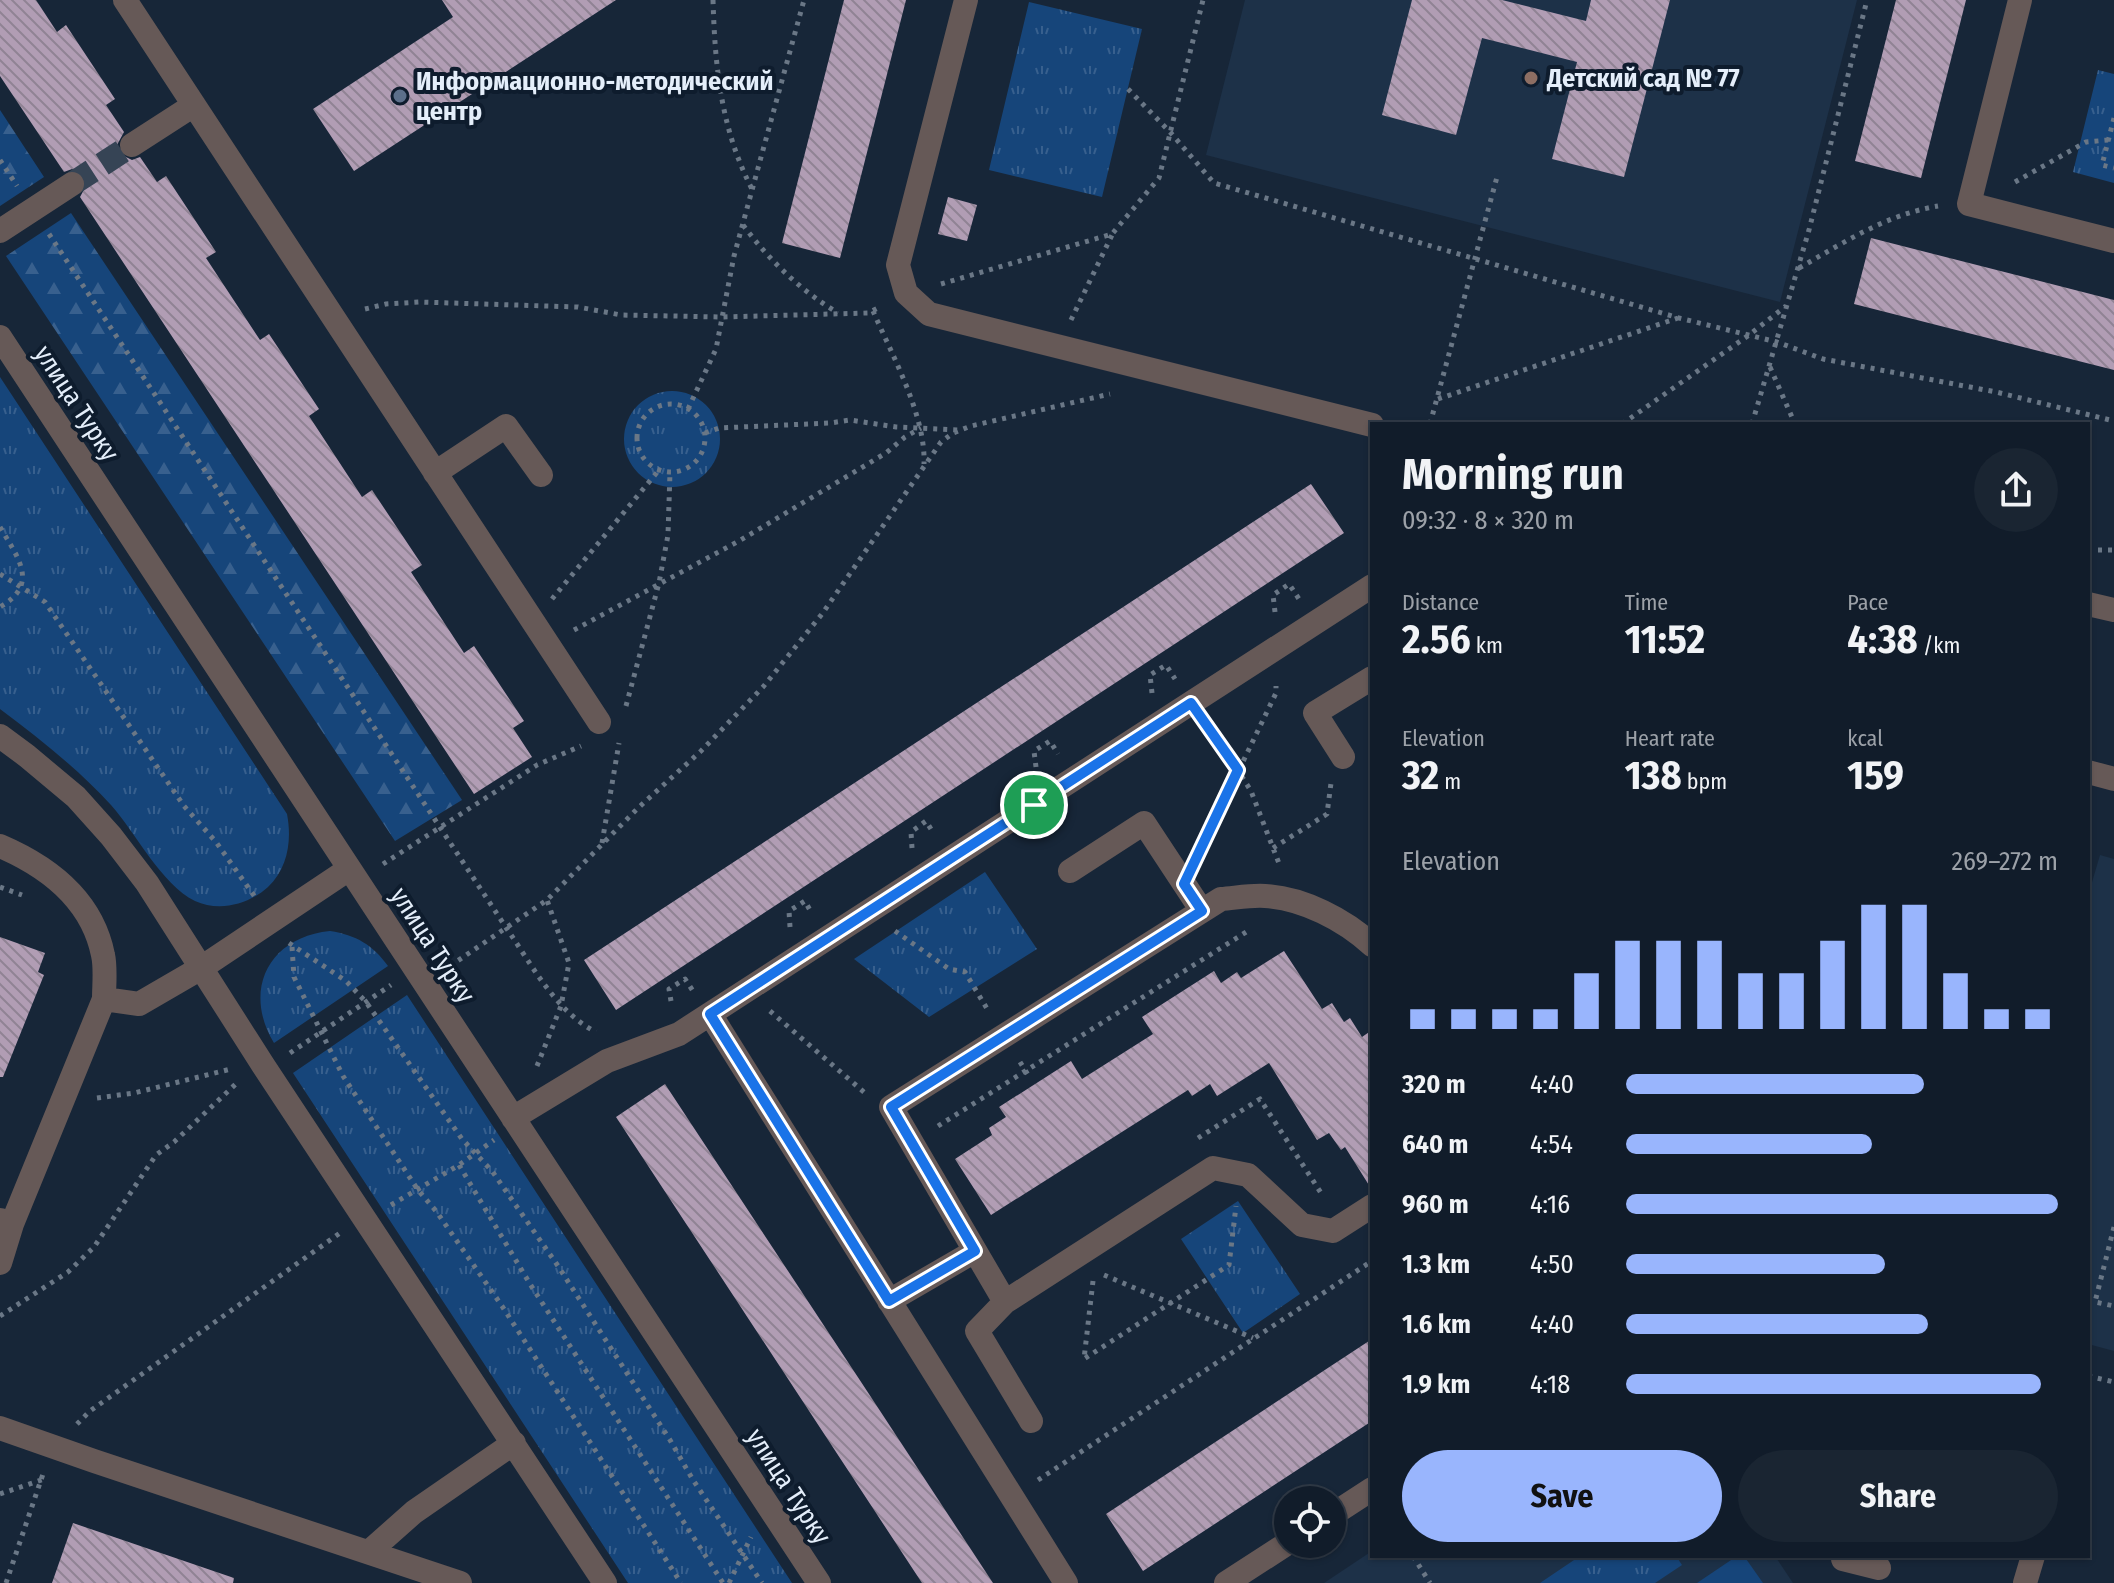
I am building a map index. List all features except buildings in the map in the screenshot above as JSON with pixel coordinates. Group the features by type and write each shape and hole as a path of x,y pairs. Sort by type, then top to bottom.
{"street":[{"path":"125,0 548,645 595,730"},
{"path":"966,0 898,265 906,293 929,314 1370,425"},
{"path":"2020,0 1969,204 2114,241"},
{"path":"132,145 194,105"},
{"path":"0,231 72,184"},
{"name":"улица Турку","path":"0,337 819,1583"},
{"path":"435,473 506,426 541,475"},
{"path":"513,1118 607,1061 679,1034 1278,647 1370,591"},
{"path":"2090,604 2114,610"},
{"path":"1343,757 1315,713 1370,679"},
{"path":"0,736 76,797 147,883 605,1583"},
{"path":"2090,773 2114,779"},
{"path":"1070,871 1144,823 1202,911"},
{"path":"0,846 24,856 67,885 90,917 104,956 104,999 6,1222 0,1263"},
{"path":"104,999 139,1004 201,968 349,869"},
{"path":"1005,1302 891,1107 1221,899 1266,896 1294,902 1333,917 1370,944"},
{"path":"710,1014 1066,1583"},
{"path":"1031,1421 977,1331 1005,1302 1213,1168 1248,1175 1302,1225 1333,1231 1370,1207"},
{"path":"889,1301 975,1251"},
{"path":"0,1428 460,1583"},
{"path":"370,1551 414,1512 514,1443"},
{"path":"1346,1506 1370,1490"},
{"path":"1226,1583 1274,1552"},
{"path":"2025,1583 2032,1558"},
{"path":"1842,1566 1879,1568"}],"path":[{"path":"713,0 716,63 725,119 736,160 753,191"},
{"path":"688,409 716,349 734,256 804,0"},
{"path":"1058,347 1112,234 1159,178 1203,0"},
{"path":"1753,422 1798,268 1867,0"},
{"path":"1128,89 1214,183 1679,318 1777,342 1823,359 1996,392 2114,421"},
{"path":"2114,118 2102,165 2114,168"},
{"path":"1798,268 1861,230 1893,217 1951,203 1969,204 2086,142 2108,140"},
{"path":"0,160 507,929 561,1006 583,1026 603,1036"},
{"path":"1431,422 1497,177"},
{"path":"743,225 787,277 839,314"},
{"path":"337,323 372,306 419,302 578,307 621,315 722,317 868,313 906,293 1112,234"},
{"path":"1625,422 1787,305"},
{"path":"873,311 921,428 925,446 924,465"},
{"path":"1437,399 1679,318"},
{"path":"1770,366 1794,422"},
{"path":"705,433 719,428 850,420 960,430 1118,392"},
{"path":"668,404 688,409 702,423 705,433 702,453 697,461 689,468 670,472 650,465 639,449 637,439 643,419 650,412 668,404"},
{"path":"548,645 739,541 886,453 921,428"},
{"path":"450,966 547,900 602,843 701,751 795,651 941,442 960,430"},
{"path":"533,622 659,470"},
{"path":"623,715 659,583 668,535 670,472"},
{"path":"0,527 20,563 24,577 23,588 17,596 0,607"},
{"path":"2090,550 2114,550"},
{"path":"0,574 45,602 163,777 216,842 292,947 346,981 366,1002 462,1139 492,1171 558,1266 762,1583"},
{"path":"1184,884 1276,693 1278,647 1273,595 1289,584 1303,605"},
{"path":"935,1128 1294,902 1261,812 1238,770 1191,703"},
{"path":"383,864 595,730"},
{"path":"602,843 620,739"},
{"path":"1037,780 1034,751 1050,741 1063,763"},
{"path":"1273,848 1327,814 1334,771 1343,757"},
{"path":"0,887 27,897"},
{"path":"535,1072 561,1006 569,963 547,900"},
{"path":"878,905 895,932 949,969 965,972 1030,1078"},
{"path":"292,947 294,977 343,1076 418,1190 502,1306 681,1583"},
{"path":"288,1054 395,983"},
{"path":"746,990 867,1095 891,1107"},
{"path":"61,1101 134,1093 232,1069"},
{"path":"0,1316 68,1272 102,1235 156,1155 240,1080"},
{"path":"1196,1139 1260,1099 1322,1196 1331,1196"},
{"path":"381,1209 459,1165 499,1136 513,1118"},
{"path":"459,1165 530,1284 723,1583"},
{"path":"1240,1173 1229,1265 1170,1303 1097,1351 1084,1359 1094,1271 1170,1303 1254,1338"},
{"path":"2114,1227 2095,1302 2114,1306"},
{"path":"6,1583 53,1447 90,1411 340,1233"},
{"path":"1012,1497 1370,1262"},
{"path":"2090,1376 2114,1382"},
{"path":"1414,1558 1430,1583"}],"shaded area":[{"name":"Детский сад № 77","path":"1245,0 1857,0 1780,302 1206,155"},
{"path":"2100,855 2114,859 2114,1351 2090,1345 2090,889"},
{"path":"1370,1552 1370,1558 1776,1558 1793,1583 1324,1583"}],"green space":[{"path":"1029,2 1142,29 1102,197 989,170"},
{"path":"2098,70 2114,74 2114,183 2073,172"},
{"path":"0,110 44,177 0,206"},
{"path":"71,213 462,800 395,841 6,256"},
{"path":"0,377 287,814 289,834 284,862 268,887 252,898 233,905 214,906 195,901 183,893 160,871 111,805 58,754 0,709"},
{"path":"672,391 690,395 706,405 716,421 720,439 716,457 706,473 690,483 672,487 654,483 638,473 628,457 624,439 628,421 638,405 654,395"},
{"path":"985,872 1037,949 929,1017 854,959"},
{"path":"330,931 363,942 388,966 274,1043 261,1004 267,969 277,955 291,944 309,935"},
{"path":"407,995 792,1583 628,1583 293,1073"},
{"path":"1238,1201 1300,1294 1243,1333 1181,1239"},
{"path":"1577,1558 1677,1558 1682,1565 1655,1583 1540,1583"},
{"path":"1734,1558 1745,1558 1763,1583 1697,1583"}],"tunnel":[{"path":"72,184 132,145"}],"place":[{"name":"Детский сад № 77","path":"1531,78"},
{"name":"Информационно-методический центр","path":"400,96"}],"route":[{"path":"1191,703 1238,770 1184,884 1202,911 891,1107 975,1251 889,1301 710,1014 1034,805 1191,703"}]}
